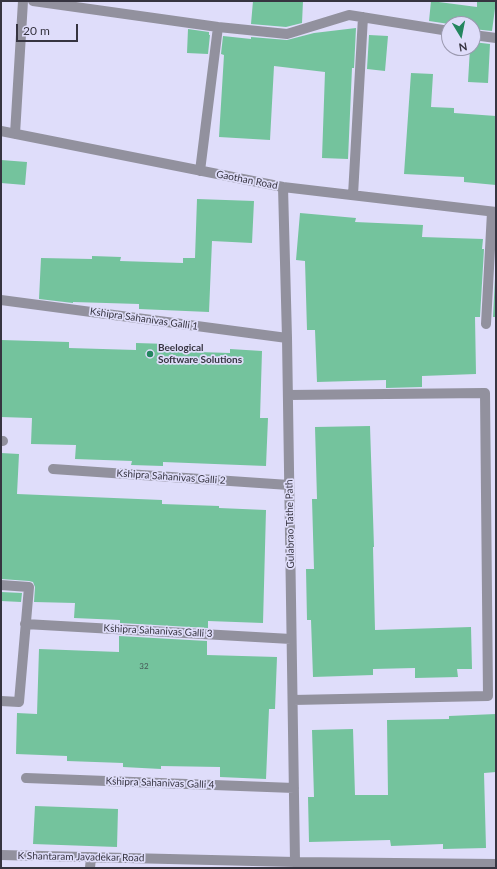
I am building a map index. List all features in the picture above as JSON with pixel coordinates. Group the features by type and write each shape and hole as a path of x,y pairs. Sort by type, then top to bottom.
{"street":[{"path":"15,134 23,1"},
{"path":"33,1 218,27 287,34 349,15 441,30"},
{"path":"353,195 363,17"},
{"path":"200,171 218,27"},
{"path":"481,36 496,38"},
{"name":"Gaothan Road","path":"1,131 283,187 494,212"},
{"name":"Gulabrao Tathe Path","path":"283,187 288,338 295,862"},
{"path":"486,324 494,212"},
{"name":"Kshipra Sahanivas Galli 1","path":"1,300 288,338"},
{"path":"288,395 485,393 488,696 293,700"},
{"name":"Kshipra Sahanivas Galli 2","path":"53,468 290,485"},
{"path":"1,586 29,587 19,702 1,701"},
{"name":"Kshipra Sahanivas Galli 3","path":"25,624 291,639"},
{"name":"Kshipra Sahanivas Galli 4","path":"26,778 294,788"},
{"name":"K Shantaram Javadekar Road","path":"1,855 374,865 496,864"},
{"path":"90,857 90,868"}],"building":[{"path":"253,1 303,1 302,23 286,27 251,24"},
{"path":"431,1 477,7 477,1 496,1 492,31 481,30 481,16 441,16 441,23 429,21"},
{"path":"356,28 354,68 352,68 348,159 322,158 325,72 274,66 270,140 219,137 224,55 221,54 223,36 251,39 251,37 287,40 314,33"},
{"path":"188,29 209,32 208,54 187,53"},
{"path":"369,35 388,36 385,71 367,69"},
{"path":"481,43 490,44 488,83 468,82 470,56 481,56"},
{"path":"411,73 433,74 431,107 454,108 454,113 496,116 496,185 464,182 464,177 404,174"},
{"path":"1,160 27,162 25,185 1,183"},
{"path":"197,199 254,201 252,243 212,241 209,312 139,309 139,304 73,303 39,299 41,258 92,259 92,256 121,257 120,261 183,263 183,258 195,258"},
{"path":"300,213 356,218 355,222 423,225 422,237 483,239 482,249 484,249 480,317 475,317 476,374 422,376 422,387 386,388 386,380 317,382 315,330 307,330 305,261 296,260"},
{"path":"496,259 496,317 493,317"},
{"path":"1,340 69,342 69,348 136,350 136,343 168,344 167,351 230,353 230,349 262,351 260,418 268,418 266,466 163,462 163,466 131,465 132,461 75,459 76,445 31,444 32,418 1,417"},
{"path":"370,426 375,630 471,627 472,669 457,669 458,677 415,678 415,668 373,669 373,675 313,677 311,620 307,620 306,569 314,569 312,499 317,499 315,427"},
{"path":"1,453 19,454 17,494 162,500 162,504 219,506 219,508 266,510 263,623 208,621 208,628 120,623 120,620 74,618 75,603 34,602 35,587 33,582 1,579"},
{"path":"1,592 22,593 21,602 1,601"},
{"path":"119,636 207,641 207,655 277,657 275,709 269,709 266,779 220,777 220,767 161,766 161,769 123,767 123,763 67,761 67,756 16,754 17,713 37,714 39,649 119,652"},
{"path":"496,714 496,772 484,773 486,848 443,849 443,844 391,846 390,840 309,842 308,797 314,797 312,730 353,729 355,795 388,795 387,720 449,719 449,716"},
{"path":"35,806 118,809 117,847 33,844"}],"place":[{"name":"Beelogical Software Solutions","path":"150,354"}]}
